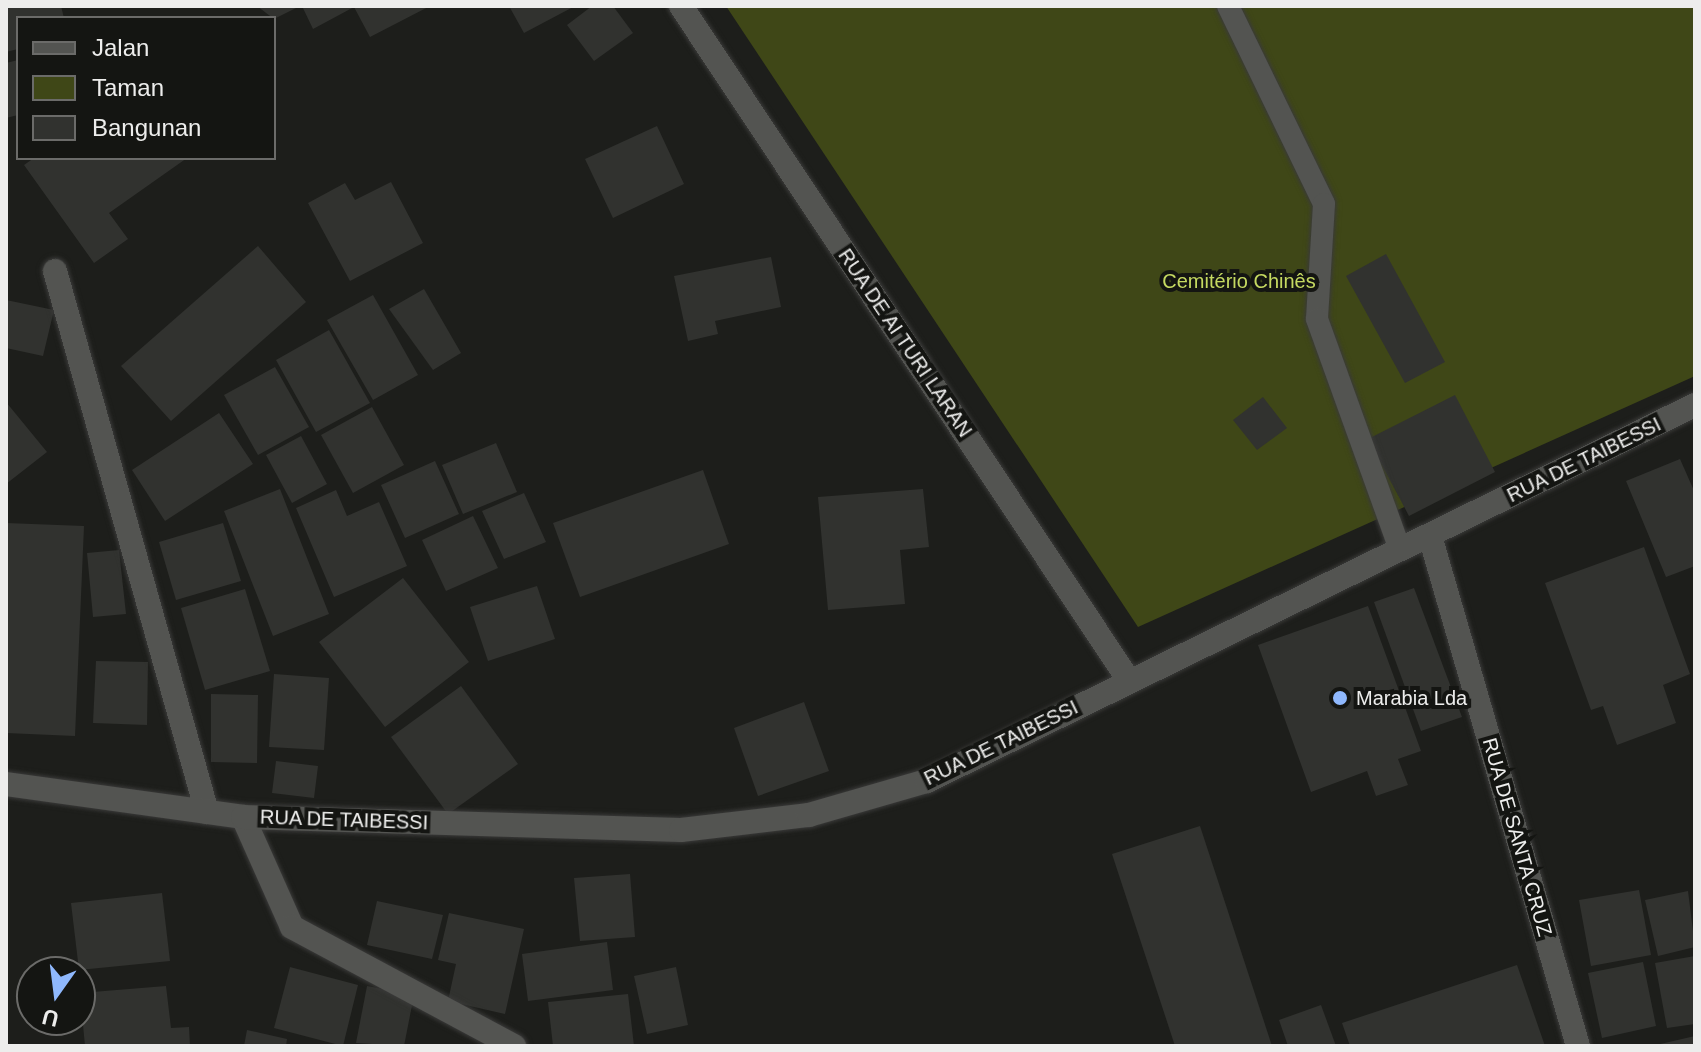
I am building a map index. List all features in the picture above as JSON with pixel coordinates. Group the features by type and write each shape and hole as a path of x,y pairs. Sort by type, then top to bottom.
{"street":[{"name":"RUA DE AI TURI LARAN","path":"681,6 1128,679"},
{"path":"55,271 207,812"},
{"name":"RUA DE TAIBESSI","path":"6,784 243,817 681,830 809,815 927,781 1128,679 1430,536 1695,405"},
{"name":"RUA DE SANTA CRUZ","path":"1430,536 1578,1046"},
{"path":"243,817 292,927 514,1046"}],"lane":[{"path":"1228,6 1324,204 1317,319 1400,549"}],"green space":[{"name":"Cemitério Chinês","path":"726,6 1695,6 1695,376 1138,627"}],"building":[{"path":"6,6 61,6 64,16 16,16 16,50 6,52"},
{"path":"257,6 300,6 276,18"},
{"path":"302,6 430,6 370,37 354,7 313,29"},
{"path":"509,6 575,6 524,33"},
{"path":"592,6 613,6 633,33 594,61 567,25"},
{"path":"16,60 16,116 6,118 6,63"},
{"path":"657,126 684,184 613,218 585,159"},
{"path":"31,160 184,160 109,213 128,239 94,263 24,165"},
{"path":"391,182 423,243 350,281 308,203 345,183 355,200"},
{"path":"258,246 306,302 171,421 121,366"},
{"path":"1386,254 1445,362 1405,383 1346,276"},
{"path":"771,257 781,307 715,321 718,334 688,341 674,276"},
{"path":"424,289 461,353 433,370 389,309"},
{"path":"373,295 418,375 373,400 327,320"},
{"path":"6,300 54,310 43,356 6,348"},
{"path":"329,330 370,403 316,432 276,360"},
{"path":"275,367 309,427 258,455 224,395"},
{"path":"1455,395 1495,472 1409,516 1368,439"},
{"path":"1263,397 1287,428 1257,450 1233,420"},
{"path":"6,402 47,452 6,484"},
{"path":"372,407 404,465 353,493 321,435"},
{"path":"219,413 253,464 165,521 132,470"},
{"path":"301,436 327,484 292,503 266,455"},
{"path":"496,443 517,492 463,514 442,465"},
{"path":"1680,459 1695,493 1695,566 1666,577 1626,481"},
{"path":"435,461 459,514 405,538 381,485"},
{"path":"703,470 729,544 580,597 553,523"},
{"path":"280,489 329,614 273,636 224,511"},
{"path":"923,489 929,547 900,550 905,604 828,610 818,497"},
{"path":"336,490 347,516 379,502 407,566 334,597 296,508"},
{"path":"524,493 546,542 504,559 482,511"},
{"path":"473,516 498,568 446,591 422,540"},
{"path":"6,523 84,526 75,736 6,733"},
{"path":"223,523 241,581 176,600 159,542"},
{"path":"1644,547 1690,674 1663,685 1676,723 1617,745 1603,706 1591,710 1545,583"},
{"path":"119,550 126,614 93,617 87,553"},
{"path":"403,578 469,662 385,727 319,642"},
{"path":"537,586 555,639 488,661 470,607"},
{"path":"1414,588 1462,717 1421,731 1374,602"},
{"path":"245,589 270,671 205,690 181,608"},
{"name":"Marabia Lda","path":"1368,606 1421,751 1398,759 1408,785 1376,796 1367,771 1311,792 1258,645"},
{"path":"96,661 148,662 147,725 93,723"},
{"path":"274,674 329,678 324,750 269,747"},
{"path":"461,686 518,764 448,814 391,737"},
{"path":"211,694 258,695 257,763 211,762"},
{"path":"804,702 829,771 758,796 734,728"},
{"path":"276,761 318,766 314,798 272,793"},
{"path":"1200,826 1272,1046 1175,1046 1112,854"},
{"path":"630,874 635,937 580,941 574,878"},
{"path":"1639,890 1651,955 1591,966 1579,900"},
{"path":"1688,891 1695,947 1658,956 1645,900"},
{"path":"162,893 170,961 96,968 96,956 77,956 71,903"},
{"path":"377,901 443,915 432,959 367,945"},
{"path":"449,913 524,929 505,1014 448,1001 456,964 438,960"},
{"path":"607,942 613,990 528,1001 522,954"},
{"path":"1695,956 1695,1024 1667,1028 1655,963"},
{"path":"1643,962 1656,1026 1602,1038 1588,973"},
{"path":"1517,965 1545,1046 1350,1046 1342,1023"},
{"path":"290,967 358,985 343,1046 274,1028"},
{"path":"676,967 688,1025 647,1034 634,976"},
{"path":"166,986 171,1028 189,1027 190,1046 85,1046 84,1036 96,1036 96,992"},
{"path":"367,986 414,995 404,1046 356,1043"},
{"path":"628,994 634,1046 553,1046 548,1002"},
{"path":"1321,1005 1336,1046 1288,1046 1279,1020"},
{"path":"247,1030 287,1039 286,1046 244,1046"},
{"path":"1695,1036 1695,1046 1656,1045"}],"place":[{"name":"Marabia Lda","path":"1340,698"}]}
